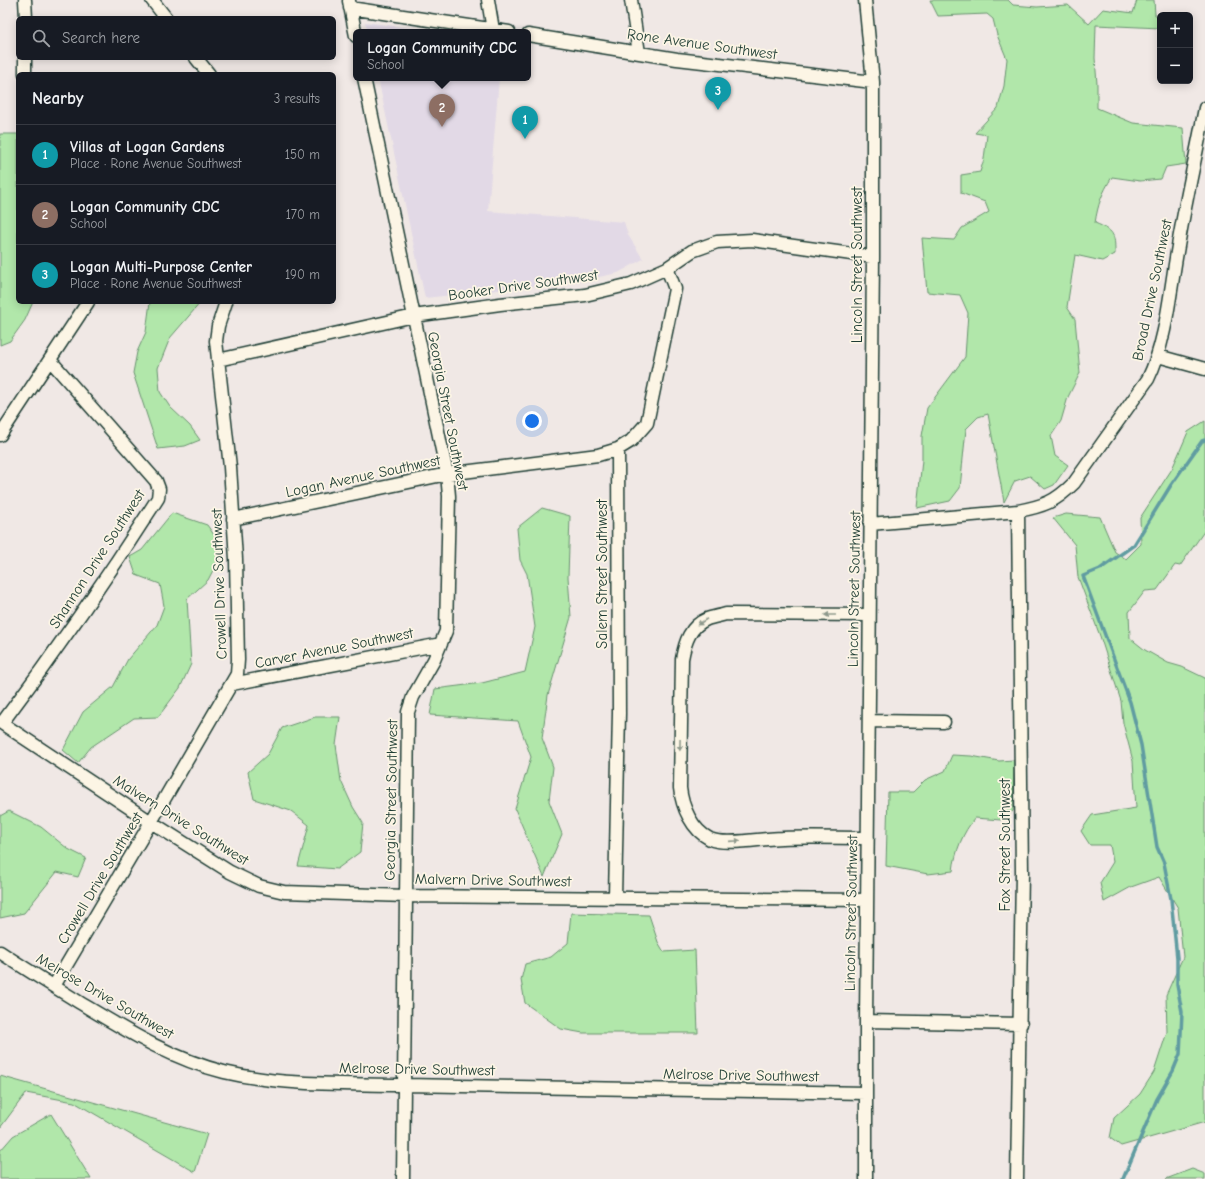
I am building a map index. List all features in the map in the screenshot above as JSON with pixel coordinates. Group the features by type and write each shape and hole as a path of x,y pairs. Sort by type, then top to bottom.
{"street":[{"path":"25,0 26,16"},
{"path":"152,0 164,16"},
{"path":"488,0 493,29"},
{"path":"631,0 640,53"},
{"name":"Lincoln Street Southwest","path":"865,0 873,82 866,1179"},
{"path":"355,29 350,4 488,29"},
{"name":"Rone Avenue Southwest","path":"531,35 677,59 873,82"},
{"path":"25,60 25,72"},
{"path":"198,60 206,72"},
{"name":"Georgia Street Southwest","path":"365,81 447,474 449,496 446,631 442,644 413,697 408,712 404,1179"},
{"name":"Broad Drive Southwest","path":"870,524 1018,511 1040,506 1053,501 1064,494 1074,483 1148,379 1158,356 1205,108"},
{"name":"Booker Drive Southwest","path":"218,360 414,316 500,304 585,295 631,284 667,268 692,251 717,242 752,240 873,257"},
{"path":"618,449 631,440 647,423 675,289 667,268"},
{"path":"0,435 87,304"},
{"name":"Crowell Drive Southwest","path":"54,986 237,674 236,559 230,467 216,341 218,326 225,304"},
{"path":"1158,356 1205,370"},
{"name":"Shannon Drive Southwest","path":"1,723 66,636 158,498 159,489 156,481 50,360"},
{"name":"Logan Avenue Southwest","path":"233,519 447,474 598,455 618,449"},
{"name":"Salem Street Southwest","path":"616,897 619,713 618,449"},
{"name":"Fox Street Southwest","path":"1017,1179 1021,1024 1022,865 1018,511"},
{"path":"868,838 782,838 724,842 711,840 702,834 684,808 680,788 682,659 684,646 689,634 698,624 706,619 726,614 870,615"},
{"name":"Carver Avenue Southwest","path":"232,684 442,644"},
{"path":"869,721 944,722"},
{"name":"Malvern Drive Southwest","path":"1,723 230,872 259,886 284,892 406,896 867,900"},
{"name":"Melrose Drive Southwest","path":"0,952 133,1035 189,1062 224,1072 281,1082 866,1093"},
{"path":"866,1021 1021,1024"}],"shaded area":[{"path":"365,22 415,29 367,29"},
{"path":"379,81 499,81 488,211 624,222 628,235 643,259 618,273 579,281 425,298"}],"green space":[{"path":"930,0 1008,0 1013,5 1037,7 1068,5 1089,24 1103,9 1133,13 1137,0 1154,0 1155,15 1157,15 1157,28 1096,25 1095,58 1097,108 1133,123 1183,128 1186,164 1166,167 1161,179 1140,181 1112,177 1101,199 1095,223 1106,228 1114,237 1115,254 1102,261 1075,255 1067,307 1075,319 1080,373 1068,397 1061,421 1051,436 1055,456 1068,465 1054,485 1045,489 1030,476 1015,481 1004,502 988,414 978,417 966,429 960,488 950,501 917,508 922,460 922,436 927,408 965,357 968,313 960,295 927,292 922,238 954,240 962,228 989,212 985,202 961,193 961,175 980,172 984,159 987,135 975,133 998,108 1004,86 1007,59 997,35 993,19 987,14 938,16"},
{"path":"0,134 16,134 16,304 32,304 25,320 10,341 0,345"},
{"path":"150,304 199,304 170,338 158,368 160,392 170,407 190,426 200,440 185,446 158,449 133,373 137,352 146,332"},
{"path":"1205,421 1205,530 1180,566 1175,565 1157,590 1145,591 1129,612 1130,638 1145,650 1168,663 1182,667 1205,678 1205,1122 1121,1146 1110,1138 1114,1118 1140,1094 1154,1072 1167,1032 1166,995 1183,957 1178,908 1159,877 1131,887 1104,902 1100,883 1113,862 1110,845 1090,845 1081,831 1092,815 1136,808 1133,761 1123,723 1121,701 1100,636 1078,577 1075,545 1053,518 1066,514 1100,517 1115,552 1126,559 1141,544 1140,518 1172,469 1188,432"},
{"path":"542,508 570,516 568,577 571,617 548,695 542,738 553,767 549,801 562,834 544,877 515,809 531,757 518,721 430,715 435,689 482,683 525,672 535,627 527,574 520,560 517,528"},
{"path":"172,513 207,525 224,549 208,580 187,599 191,664 180,688 158,717 134,718 91,747 78,763 63,750 83,712 113,687 128,659 157,625 164,606 160,584 136,575 130,557 142,550"},
{"path":"315,717 340,717 336,745 341,781 353,807 363,823 360,852 337,869 298,866 309,825 291,811 254,799 248,772 268,754 282,728"},
{"path":"952,755 971,756 999,761 1014,760 1013,811 1001,820 975,818 960,843 953,871 928,874 886,866 888,792 913,792 925,780 945,771"},
{"path":"9,811 41,827 68,849 86,858 78,877 57,872 24,913 0,918 0,816"},
{"path":"571,913 649,915 658,942 664,952 695,950 698,1033 583,1033 561,1029 525,1003 521,980 525,964 551,957 568,943"},
{"path":"0,1076 207,1134 195,1172 74,1102 26,1093 0,1128"},
{"path":"51,1114 91,1179 0,1179 0,1151 13,1136"},
{"path":"1192,1169 1205,1174 1205,1179 1166,1179"}],"waterway":[{"path":"1123,1179 1157,1099 1173,1071 1180,1054 1182,1012 1177,985 1177,958 1171,899 1164,863 1157,847 1141,745 1130,702 1083,576 1100,569 1134,545 1171,485 1202,441 1205,440"}],"place":[{"name":"Logan Multi-Purpose Center","path":"718,110"},
{"name":"Logan Community CDC","path":"442,127"},
{"name":"Villas at Logan Gardens","path":"525,139"}]}
